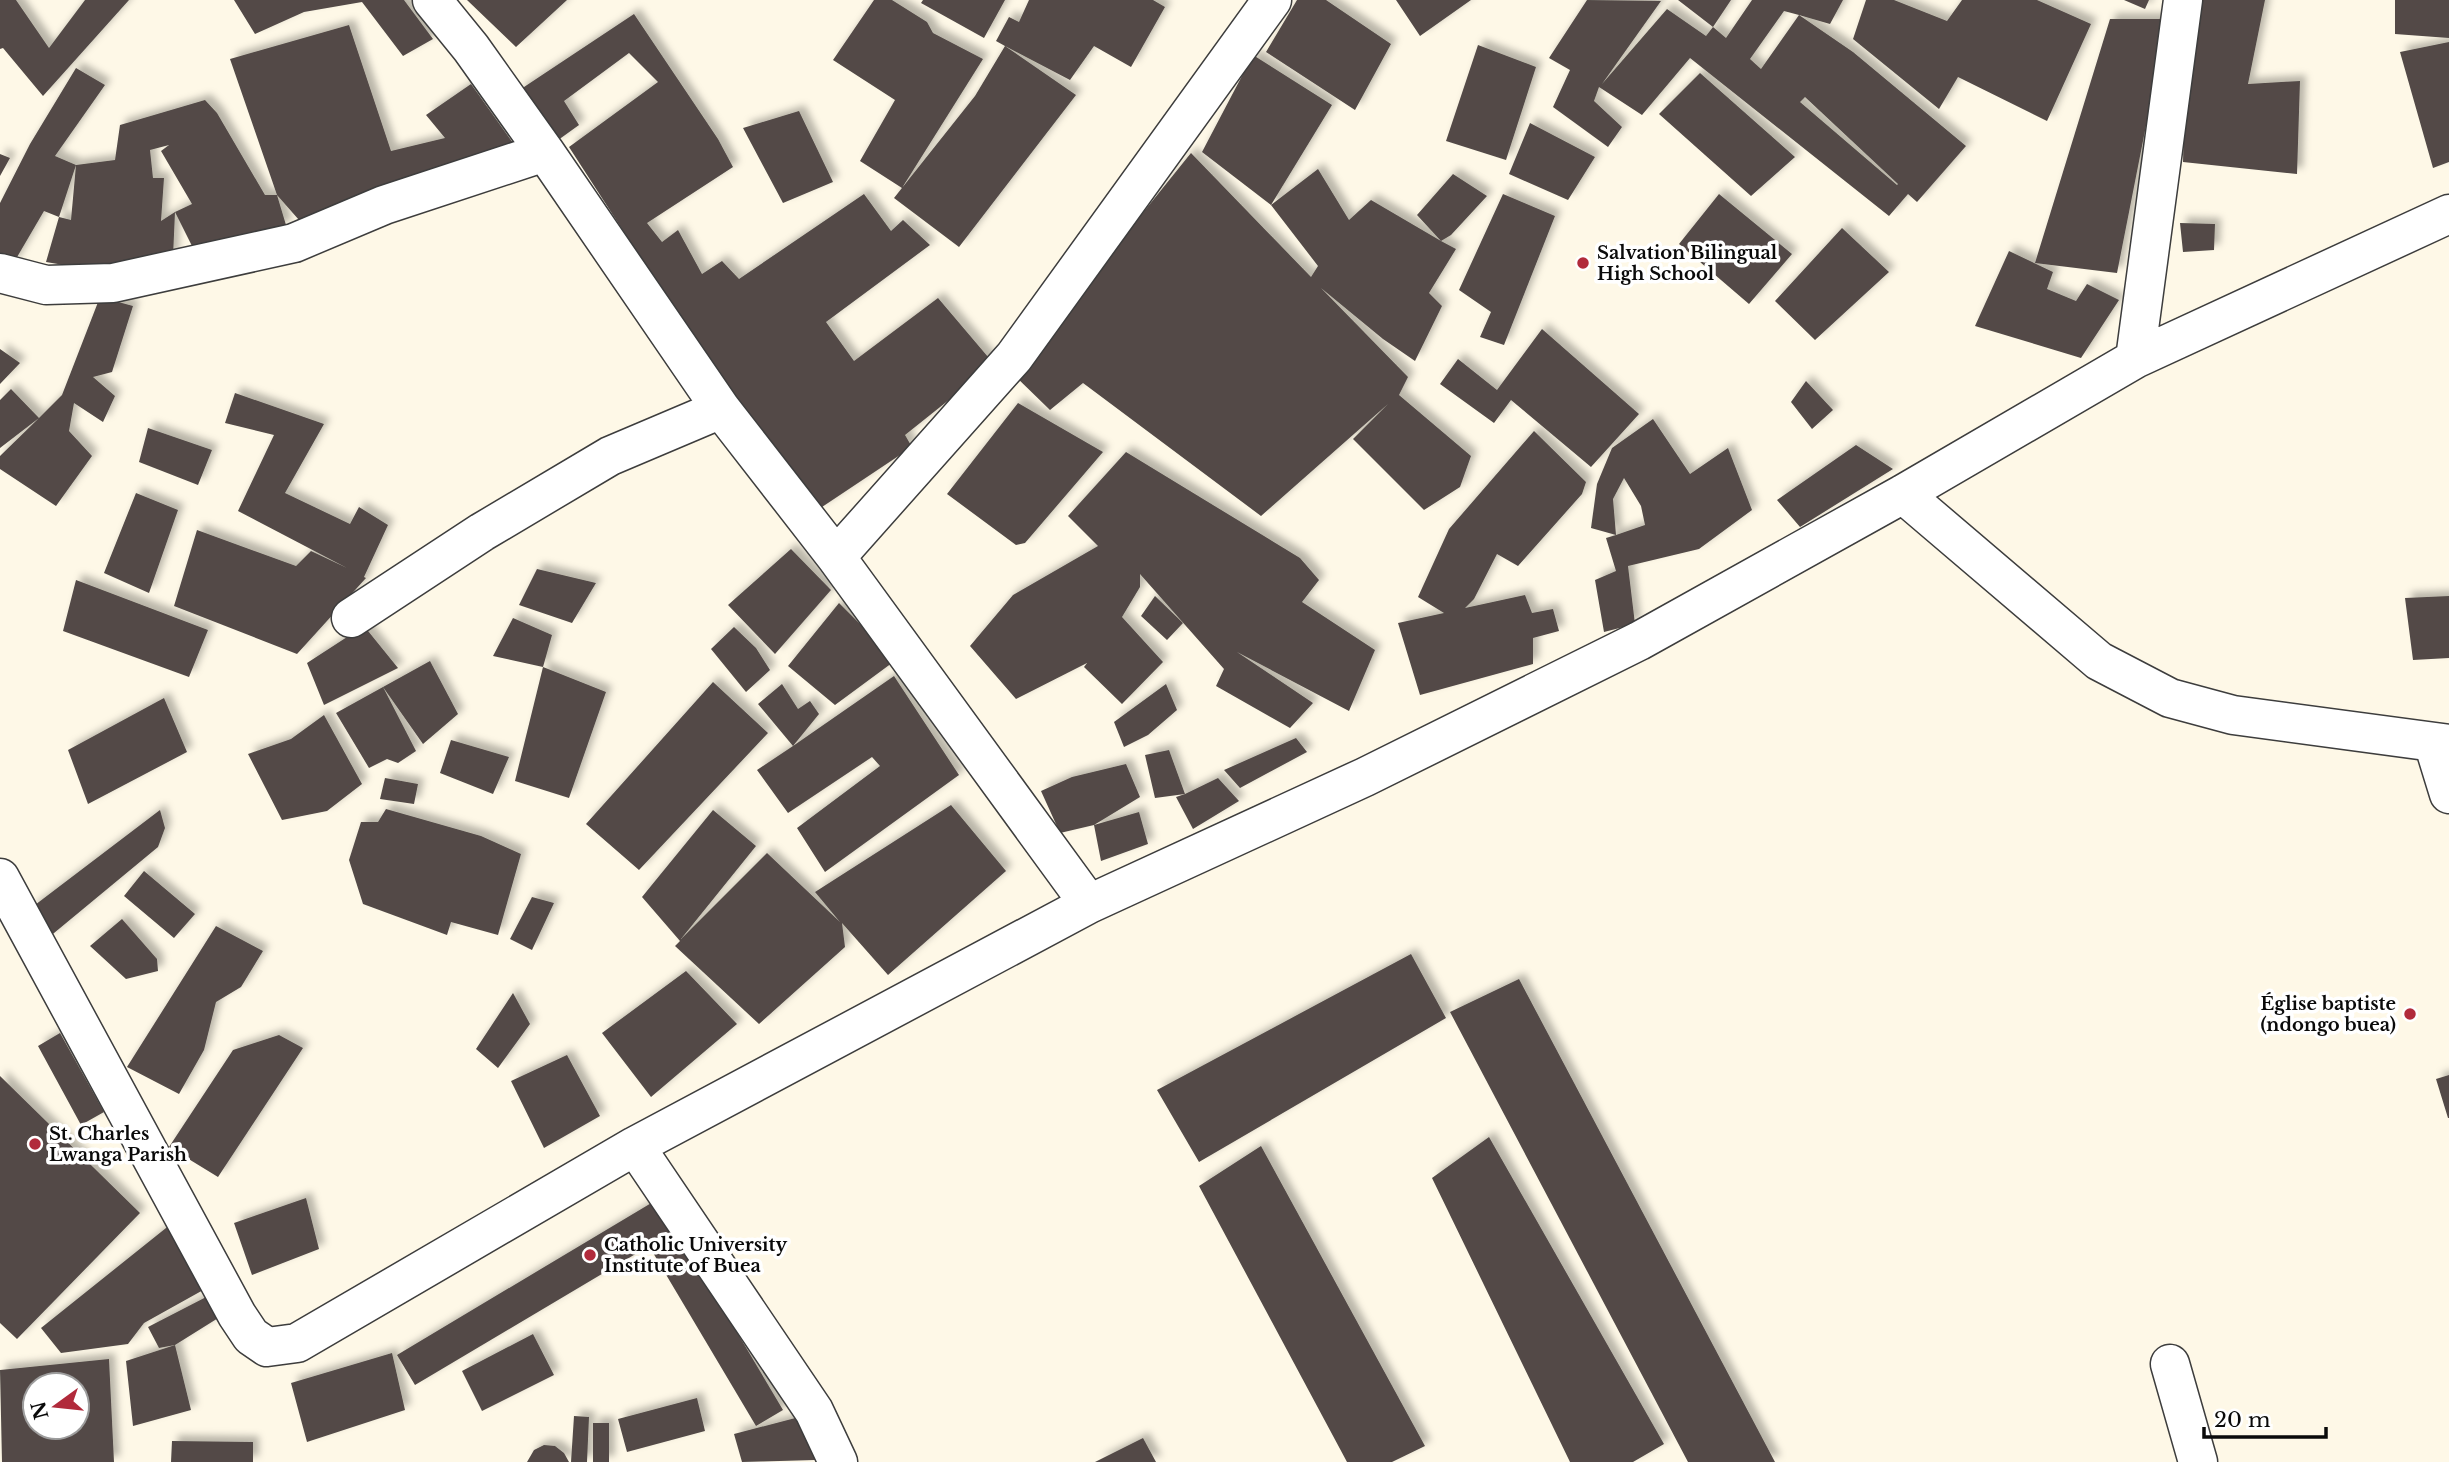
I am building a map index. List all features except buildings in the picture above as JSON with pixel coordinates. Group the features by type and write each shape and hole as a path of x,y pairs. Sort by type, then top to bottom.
{"street":[{"path":"432,0 471,48 545,152 721,409 836,557 1089,904"},
{"path":"836,557 1014,357 1272,0"},
{"path":"2135,359 2183,0"},
{"path":"0,273 46,285 113,283 254,252 294,243 384,205 545,152"},
{"path":"0,878 237,1315 251,1336 267,1347 297,1343 635,1146 1089,904 1365,776 1639,641 1903,494 2135,359 2449,214"},
{"path":"351,618 482,532 610,456 721,409"},
{"path":"1903,494 2099,661 2170,698 2233,715 2441,743 2449,794"},
{"path":"635,1146 814,1411 838,1462"},
{"path":"2170,1364 2198,1462"}],"place":[{"name":"Salvation Bilingual High School","path":"1583,263"},
{"name":"Église baptiste (ndongo buea)","path":"2410,1014"},
{"name":"St. Charles Lwanga Parish","path":"35,1144"},
{"name":"Catholic University Institute of Buea","path":"590,1255"}]}
